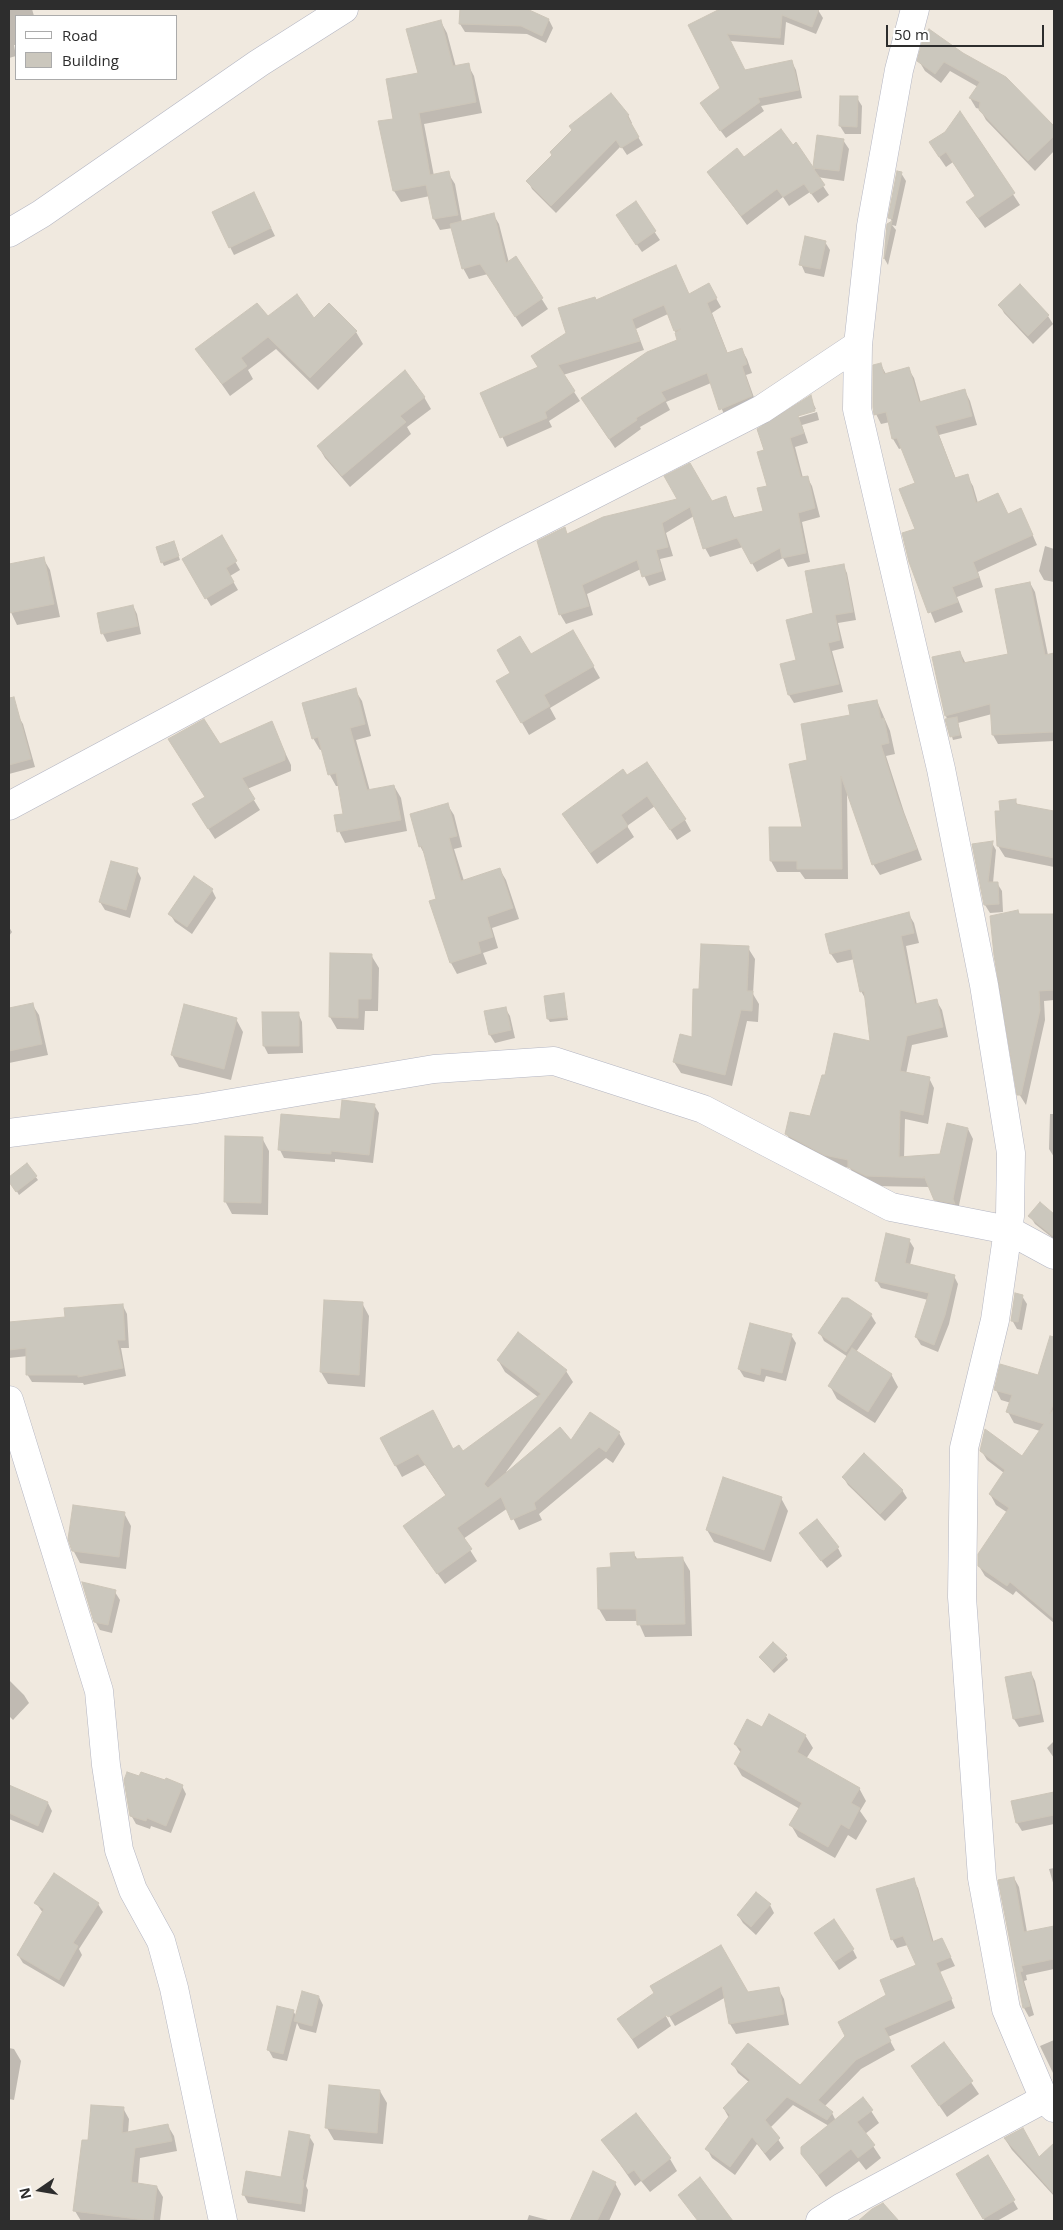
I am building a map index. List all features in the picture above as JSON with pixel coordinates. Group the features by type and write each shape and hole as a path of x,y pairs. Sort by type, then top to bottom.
{"street":[{"path":"9,233 41,214 259,63 344,9"},
{"path":"820,2221 842,2207 1049,2103 1006,2009 982,1878 962,1597 964,1448 995,1320 1010,1216 1011,1153 984,985 941,769 857,409 858,345 871,226 899,70 915,9"},
{"path":"9,806 511,537 762,409 858,345"},
{"path":"9,1133 196,1109 434,1069 554,1062 703,1109 891,1207 1008,1230 1054,1255"},
{"path":"9,1400 18,1463 99,1691 106,1765 119,1850 133,1890 161,1941 174,1988 223,2221"}],"building":[{"path":"460,9 527,9 549,19 542,36 521,26 459,24"},
{"path":"720,9 819,9 812,27 782,15 780,38 727,34 745,70 792,60 799,90 758,98 760,102 720,131 700,103 720,88 688,25"},
{"path":"441,20 453,66 469,63 476,102 419,113 430,175 449,171 458,215 433,219 426,185 393,191 378,121 393,119 386,79 418,73 406,29"},
{"path":"929,29 963,53 1006,77 1054,126 1054,136 1028,161 979,110 980,102 969,98 980,82 944,62 935,74 917,61 924,35"},
{"path":"611,93 629,115 627,116 639,137 621,148 616,140 551,206 526,181 552,155 550,152 572,130 569,126"},
{"path":"840,96 858,96 857,127 839,126"},
{"path":"960,111 1015,193 978,218 966,202 975,196 946,152 939,157 929,142 945,132"},
{"path":"781,129 793,145 796,142 813,167 817,135 844,139 839,171 813,168 825,185 811,194 804,184 783,197 777,189 741,216 707,172 737,148 744,157"},
{"path":"897,171 902,172 892,219 888,218"},
{"path":"254,192 271,228 229,248 212,212"},
{"path":"636,201 656,231 636,245 616,215"},
{"path":"494,213 506,263 516,256 543,298 515,317 480,264 462,269 450,224"},
{"path":"892,221 884,259 887,224"},
{"path":"805,236 826,241 820,269 799,265"},
{"path":"676,265 689,294 709,283 717,298 707,303 727,353 742,348 747,364 742,366 752,396 719,410 707,373 661,392 666,400 636,418 637,420 609,439 581,398 647,352 677,340 675,333 681,329 674,331 664,305 632,319 640,341 558,365 575,391 545,412 547,418 500,438 480,393 538,367 531,356 566,333 558,308 595,297 596,300"},
{"path":"1020,284 1049,315 1028,336 998,305"},
{"path":"297,294 314,318 329,303 357,331 310,378 268,337 241,358 247,366 222,384 195,349 257,303 268,316"},
{"path":"881,363 884,374 909,367 919,402 965,389 972,416 935,426 955,478 968,474 976,503 998,493 1008,514 1021,508 1033,535 973,562 979,577 952,587 958,602 928,613 909,562 902,533 915,529 899,489 915,483 897,438 892,439 886,412 874,415 873,365"},
{"path":"405,370 425,397 400,416 406,422 342,476 317,446"},
{"path":"811,395 815,411 798,416 804,433 790,438 801,477 808,476 815,508 798,513 806,553 782,558 780,548 751,564 737,538 703,549 690,507 662,523 668,547 656,550 662,571 642,577 637,560 582,585 589,606 559,615 537,541 565,527 567,534 603,517 677,499 664,476 690,463 712,501 726,496 733,518 763,511 757,488 767,486 757,452 764,450 757,429"},
{"path":"222,535 237,561 226,568 234,582 205,599 182,559"},
{"path":"174,541 179,556 161,563 156,547"},
{"path":"44,557 54,604 9,613 9,564"},
{"path":"844,564 853,612 835,615 840,640 828,643 839,684 788,695 780,664 796,660 786,620 813,613 805,571"},
{"path":"1030,582 1045,655 1054,653 1054,732 992,735 990,704 945,716 932,657 960,651 963,663 1008,654 995,589"},
{"path":"133,605 138,626 101,634 97,613"},
{"path":"573,630 594,666 544,695 550,706 521,723 496,681 510,673 497,650 520,636 531,654"},
{"path":"356,688 365,724 350,728 367,790 394,785 401,820 337,832 334,815 343,814 336,773 328,775 318,737 312,739 302,703"},
{"path":"14,697 31,759 9,765 9,698"},
{"path":"877,700 881,719 884,718 889,743 881,745 898,799 917,849 872,865 841,776 842,869 797,869 797,861 770,861 769,827 802,827 789,764 807,760 801,724 850,715 848,705"},
{"path":"957,717 960,735 950,737 945,719"},
{"path":"204,719 220,744 272,721 285,753 285,760 242,778 255,799 208,829 192,804 205,797 168,739"},
{"path":"647,762 686,819 670,830 647,796 621,815 628,826 590,853 562,814 623,769 627,775"},
{"path":"1016,799 1016,804 1054,811 1054,858 997,846 995,811 1000,811 999,801"},
{"path":"448,803 457,836 449,838 461,881 500,868 513,908 487,917 493,937 478,942 481,953 450,963 429,901 436,899 422,846 419,847 410,814"},
{"path":"993,841 988,882 998,882 999,904 984,905 972,844"},
{"path":"111,861 138,868 126,910 99,902"},
{"path":"194,876 213,889 187,927 168,914"},
{"path":"1018,910 1019,914 1054,914 1054,990 1039,991 1040,1010 1021,1095 1017,1095 994,955 990,916"},
{"path":"909,912 914,933 901,936 915,1004 937,999 943,1027 907,1036 900,1071 930,1077 923,1115 900,1110 899,1157 940,1154 947,1123 968,1128 953,1199 955,1204 934,1200 924,1176 924,1178 866,1176 848,1167 848,1160 824,1155 785,1134 790,1112 810,1116 822,1075 825,1075 834,1033 870,1041 864,991 860,992 851,949 830,954 825,934"},
{"path":"701,944 749,946 747,991 753,991 752,1011 741,1010 725,1075 673,1062 680,1034 692,1037 693,989 699,989"},
{"path":"330,953 372,954 371,999 358,999 358,1018 329,1017"},
{"path":"564,993 567,1017 547,1019 544,996"},
{"path":"33,1003 42,1044 9,1051 9,1008"},
{"path":"184,1004 237,1018 224,1069 171,1055"},
{"path":"506,1007 511,1030 489,1035 484,1011"},
{"path":"262,1012 299,1012 299,1046 263,1046"},
{"path":"342,1100 375,1104 369,1155 331,1151 331,1154 278,1150 281,1114 340,1119"},
{"path":"225,1136 263,1137 261,1203 224,1202"},
{"path":"27,1163 37,1176 16,1192 9,1182 9,1177"},
{"path":"1040,1202 1054,1214 1054,1237 1028,1216"},
{"path":"886,1233 910,1239 905,1263 955,1275 945,1315 934,1345 915,1337 929,1293 875,1281"},
{"path":"1015,1293 1023,1295 1018,1322 1011,1321"},
{"path":"842,1298 848,1298 872,1314 846,1352 818,1333"},
{"path":"324,1300 363,1302 359,1375 320,1372"},
{"path":"123,1304 125,1340 117,1340 123,1368 78,1377 78,1375 26,1375 26,1348 9,1350 9,1322 65,1317 64,1308"},
{"path":"750,1323 792,1334 782,1373 761,1368 760,1375 738,1369"},
{"path":"518,1332 567,1370 484,1484 488,1488 560,1427 571,1440 590,1412 620,1432 606,1452 599,1447 534,1503 536,1509 511,1520 501,1497 457,1528 472,1549 437,1574 403,1526 446,1495 418,1454 395,1466 380,1438 433,1410 453,1449 459,1445 463,1451 541,1394 497,1360"},
{"path":"1050,1336 1054,1337 1054,1401 1050,1414 1054,1409 1054,1619 1010,1582 1007,1586 978,1566 978,1554 1009,1508 989,1494 1005,1470 980,1451 985,1429 1022,1456 1044,1424 1006,1412 1012,1395 994,1390 1000,1364 1038,1375"},
{"path":"852,1348 892,1374 868,1412 828,1386"},
{"path":"864,1453 903,1490 880,1514 842,1477"},
{"path":"723,1477 782,1497 764,1550 706,1530"},
{"path":"73,1505 125,1512 119,1557 72,1551 68,1539"},
{"path":"817,1519 839,1547 821,1561 799,1533"},
{"path":"634,1552 635,1559 683,1557 685,1624 637,1625 636,1609 598,1609 597,1568 611,1567 610,1553"},
{"path":"82,1582 116,1590 108,1625 94,1622"},
{"path":"773,1642 787,1655 772,1670 759,1657"},
{"path":"1031,1672 1040,1714 1013,1719 1005,1677"},
{"path":"769,1714 806,1735 797,1752 860,1788 851,1803 860,1808 849,1829 841,1824 828,1847 789,1825 802,1803 734,1764 742,1749 734,1744 747,1719 762,1727"},
{"path":"127,1772 139,1776 141,1772 165,1780 166,1778 183,1785 166,1826 147,1818 146,1821 130,1816 124,1780"},
{"path":"9,1785 48,1802 38,1826 9,1813"},
{"path":"1054,1792 1054,1815 1016,1823 1011,1801"},
{"path":"54,1873 99,1903 73,1943 78,1946 59,1980 17,1955 44,1909 34,1903"},
{"path":"1014,1877 1024,1932 1054,1926 1054,1959 1021,1966 1023,1971 1020,1972 1030,2006 1023,2008 998,1880"},
{"path":"914,1878 932,1942 942,1938 951,1957 936,1963 952,1999 884,2028 891,2041 856,2060 818,2100 833,2112 827,2120 787,2097 765,2120 780,2138 765,2153 752,2137 730,2167 705,2149 730,2115 723,2108 750,2080 731,2064 748,2043 800,2085 845,2036 838,2022 886,1995 880,1980 916,1965 903,1936 891,1940 876,1889"},
{"path":"756,1892 771,1904 751,1927 737,1915"},
{"path":"834,1919 854,1949 834,1962 814,1933"},
{"path":"721,1945 748,1992 779,1987 784,2014 729,2024 722,1986 668,2017 667,2015 632,2039 617,2019 654,1993 650,1986"},
{"path":"302,1991 319,1996 312,2026 294,2021"},
{"path":"277,2006 294,2010 283,2054 267,2050"},
{"path":"944,2042 973,2081 939,2106 911,2066"},
{"path":"329,2085 380,2090 377,2133 325,2128"},
{"path":"863,2097 873,2110 857,2122 875,2145 858,2158 851,2149 818,2175 801,2154 801,2147"},
{"path":"91,2105 124,2107 122,2133 168,2124 172,2141 135,2148 131,2182 157,2186 153,2221 73,2211 82,2140 88,2140"},
{"path":"636,2113 671,2158 642,2181 634,2170 628,2174 601,2140"},
{"path":"1023,2128 1039,2157 1054,2143 1054,2194 1004,2138"},
{"path":"289,2131 310,2135 302,2180 304,2180 301,2204 242,2195 246,2171 281,2177"},
{"path":"988,2155 1015,2200 983,2219 956,2174"},
{"path":"593,2171 616,2182 597,2221 570,2221"},
{"path":"700,2177 733,2221 698,2221 678,2195"},
{"path":"883,2203 899,2221 858,2221 872,2209"}]}
